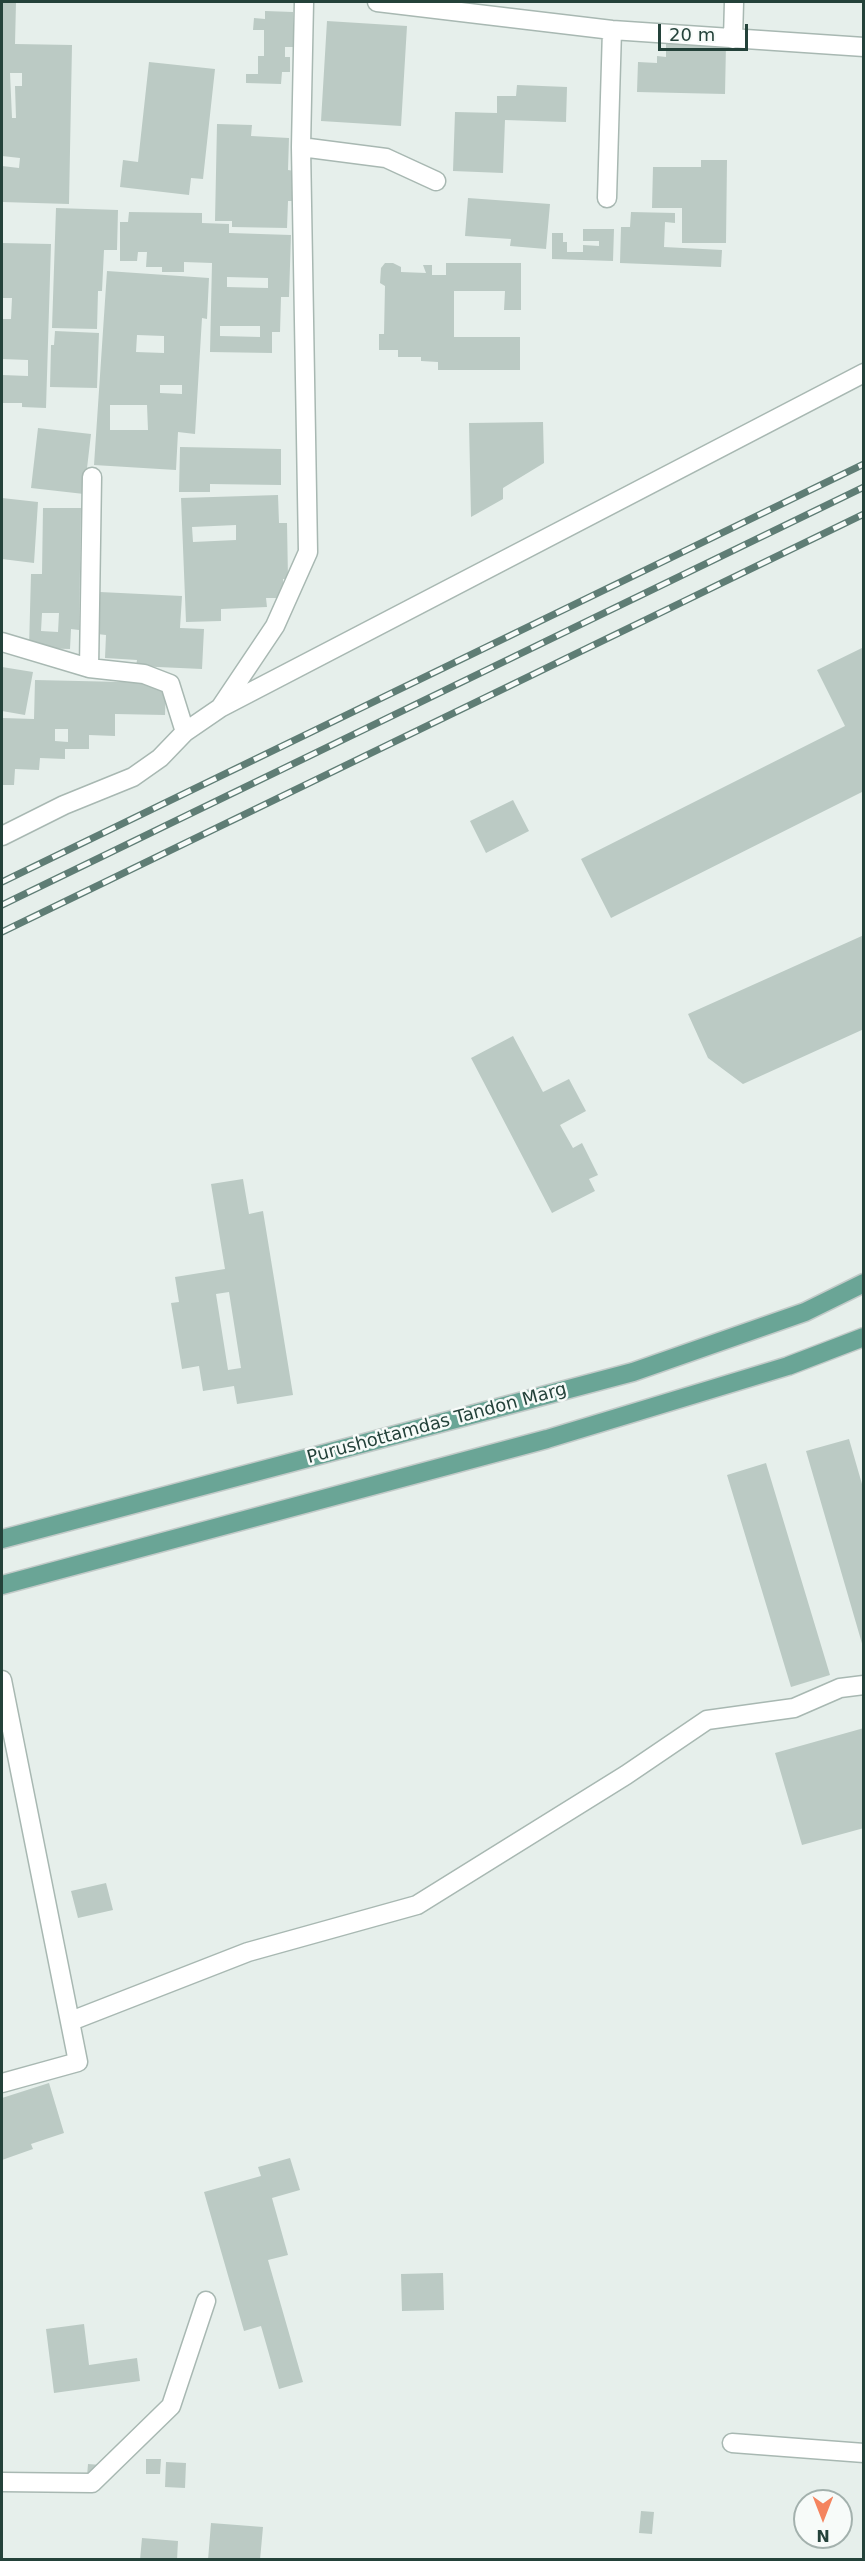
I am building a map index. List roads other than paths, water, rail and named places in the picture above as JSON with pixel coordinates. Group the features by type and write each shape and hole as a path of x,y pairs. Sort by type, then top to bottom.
{"main road":[{"name":"Purushottamdas Tandon Marg","path":"2,1539 633,1372 805,1312 864,1283"},
{"path":"2,1585 380,1485 632,1414 788,1366 864,1337"}],"street":[{"path":"220,708 275,626 308,552 301,147 304,2"},
{"path":"377,2 612,30 864,47"},
{"path":"733,39 734,2"},
{"path":"607,198 612,30"},
{"path":"301,147 386,158 436,181"},
{"path":"2,836 64,805 133,777 160,758 185,732 220,708 864,373"},
{"path":"89,668 92,477"},
{"path":"2,642 89,668 144,674 170,684 185,732"},
{"path":"2,1680 78,2062 2,2083"},
{"path":"71,2020 248,1952 417,1905 626,1775 708,1720 794,1708 840,1688 864,1685"},
{"path":"2,2482 92,2483 171,2406 206,2301"},
{"path":"732,2443 864,2453"}],"railway":[{"path":"2,882 864,464"},
{"path":"2,905 864,487"},
{"path":"2,932 864,514"}]}
